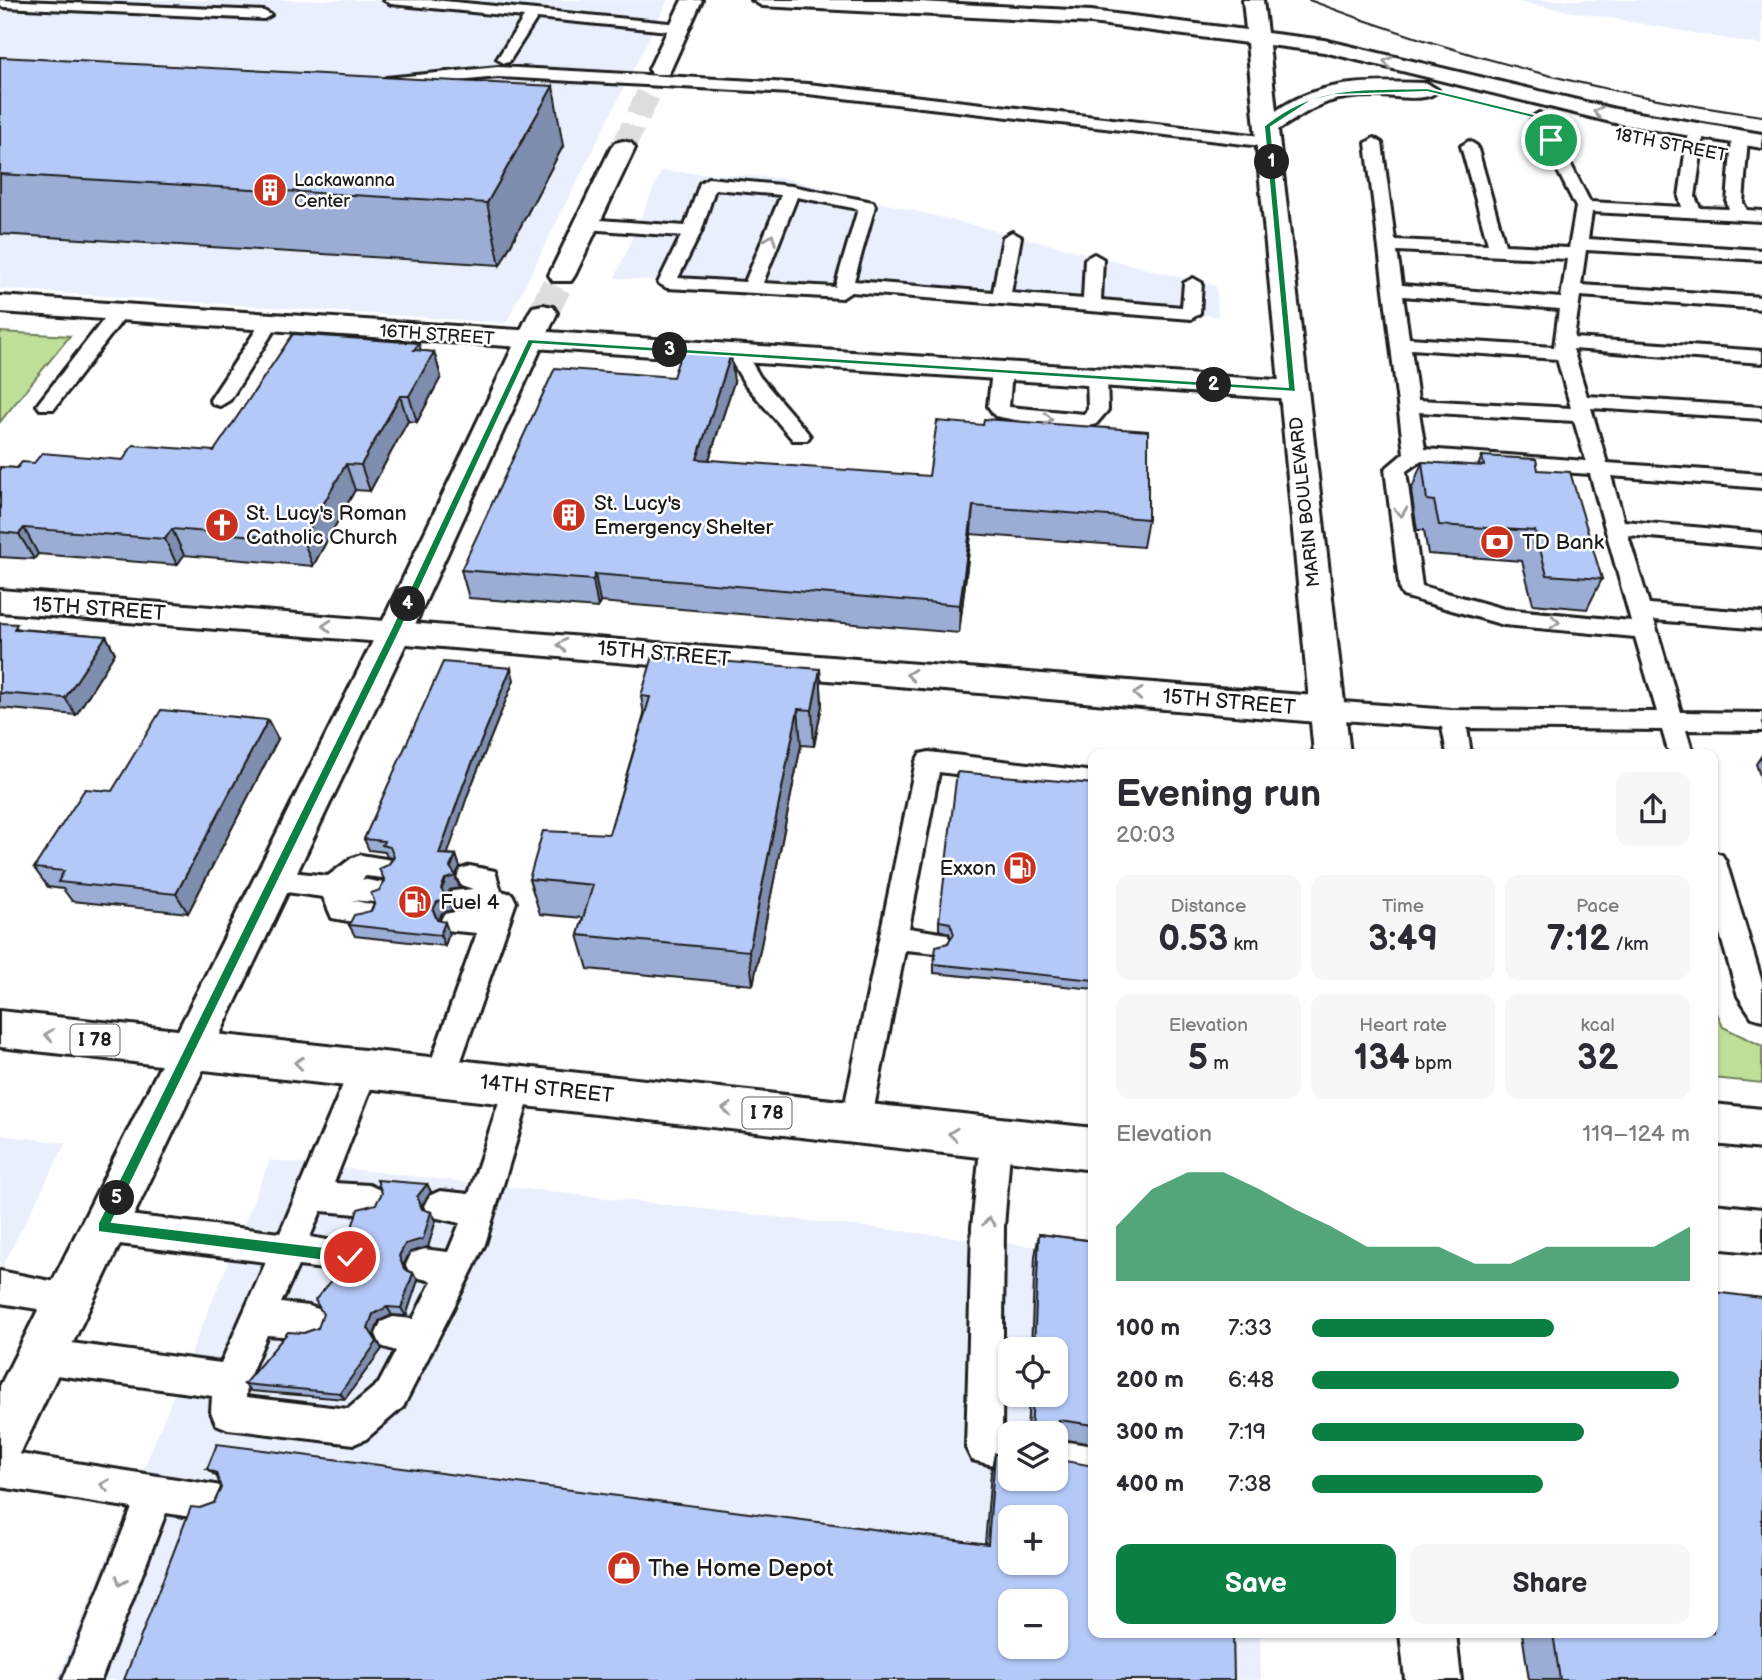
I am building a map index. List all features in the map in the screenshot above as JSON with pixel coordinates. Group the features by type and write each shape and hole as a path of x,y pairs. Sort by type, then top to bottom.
{"main road":[{"path":"660,69 692,0"},
{"name":"18TH STREET","path":"762,0 1091,17 1324,47 1575,107 1694,141"},
{"name":"MARIN BOULEVARD","path":"1253,0 1332,749"},
{"name":"18TH STREET","path":"1257,39 1311,62 1539,118 1751,149"},
{"path":"1269,134 1309,100 1334,93 1427,90"},
{"path":"562,275 623,148"},
{"name":"16TH STREET","path":"0,304 269,324 537,327 737,354 1293,390"},
{"path":"0,1440 395,631 537,327"},
{"name":"15TH STREET","path":"0,601 395,631 1328,710"},
{"name":"14TH STREET","path":"2,1034 190,1051 1088,1148"},
{"path":"1718,1125 1762,1129"},
{"path":"1718,1227 1762,1231"},
{"path":"1429,1638 1433,1680"}],"lane":[{"path":"391,0 679,28"},
{"path":"3,2 264,15"},
{"path":"504,59 533,14"},
{"path":"368,85 498,72 808,89 1269,134"},
{"path":"1539,118 1584,207 1565,348 1680,749"},
{"path":"1692,210 1687,197 1694,141"},
{"path":"1374,143 1415,455"},
{"path":"1469,146 1498,250"},
{"path":"1740,214 1735,203 1751,149"},
{"path":"708,183 791,191 867,206 842,293 667,283 692,232 708,183"},
{"path":"752,288 791,191"},
{"path":"1584,207 1692,210 1762,216"},
{"path":"586,225 692,232"},
{"path":"1001,299 1012,237"},
{"path":"1388,245 1762,255"},
{"path":"1092,306 1094,259"},
{"path":"844,286 1191,313 1193,283"},
{"path":"1394,290 1762,303"},
{"path":"47,405 118,314"},
{"path":"220,400 269,324"},
{"path":"1401,343 1762,357"},
{"path":"737,354 752,380 800,436"},
{"path":"1002,371 998,406 1002,412 1037,418 1089,420 1098,410 1097,377"},
{"path":"1409,405 1762,413"},
{"path":"1762,481 1415,455 1395,469 1411,592 1504,617 1762,621"},
{"path":"1616,527 1762,540"},
{"path":"1328,710 1454,719 1762,722"},
{"path":"1454,719 1458,749"},
{"path":"856,1123 929,761 1088,781"},
{"path":"273,881 333,887 361,865 374,891 342,910 333,887"},
{"path":"1718,879 1752,996 1762,1008"},
{"path":"440,1078 502,902 468,900"},
{"path":"893,938 937,942"},
{"path":"363,1070 312,1196 230,1381 228,1412 354,1427 391,1395 407,1335 457,1268 469,1244 518,1086"},
{"path":"996,1139 988,1227 984,1448 998,1450"},
{"path":"312,1196 369,1200"},
{"path":"440,1206 480,1210"},
{"path":"103,1227 350,1257"},
{"path":"422,1265 457,1268"},
{"path":"0,1287 69,1298"},
{"path":"258,1318 309,1322"},
{"path":"41,1356 230,1381"},
{"path":"1068,1460 1088,1463"},
{"path":"0,1469 221,1504"},
{"path":"82,1680 155,1494"}],"shaded area":[{"path":"0,0 668,0 506,323 0,289"},
{"path":"1506,0 1762,0 1762,45"},
{"path":"661,171 783,178 1216,286 1218,316 615,278"},
{"path":"0,1135 66,1143 0,1271"},
{"path":"270,1160 1088,1252 1088,1638 1260,1638 1261,1680 57,1680"}],"green space":[{"path":"0,332 70,336 0,422"},
{"path":"1718,1016 1723,1027 1762,1046 1762,1083 1718,1079"}],"building":[{"path":"0,57 553,86 487,203 0,174"},
{"path":"293,334 419,343 414,350 434,352 409,396 400,396 361,465 346,464 303,540 172,529 165,539 24,528 19,534 0,532 0,467 17,468 22,462 34,463 42,453 123,460 133,445 214,451"},
{"path":"682,350 731,354 697,459 929,476 937,421 983,425 984,419 1148,431 1148,519 973,506 960,605 595,574 593,580 461,570 555,368 673,377"},
{"path":"1482,456 1536,459 1538,470 1570,472 1602,579 1547,575 1535,531 1439,525 1434,501 1427,500 1422,462 1484,466"},
{"path":"0,623 17,624 14,629 106,636 65,698 0,693"},
{"path":"653,656 820,669 812,710 798,709 749,951 578,935 593,885 529,879 543,831 609,834 650,697 641,696"},
{"path":"443,662 511,668 464,783 439,854 456,855 450,867 456,876 445,879 441,889 448,899 437,902 433,910 437,920 445,922 440,935 349,925 354,915 371,911 375,903 371,893 380,890 385,881 379,869 388,865 394,857 390,847 382,845 384,841 364,839"},
{"path":"161,710 268,720 176,894 58,882 64,871 34,868 85,789 112,791"},
{"name":"Exxon","path":"957,772 1088,783 1088,979 934,964 936,946 948,943 954,934 950,923 939,921"},
{"path":"377,1180 427,1184 417,1197 422,1209 431,1212 423,1239 405,1244 399,1256 404,1269 413,1273 401,1308 387,1307 373,1314 368,1328 377,1342 340,1393 244,1384 288,1332 304,1333 318,1328 323,1314 315,1300 335,1277 339,1266 357,1263 363,1250 358,1237 350,1234 358,1209 376,1204 382,1193"},
{"name":"The Home Depot","path":"1039,1234 1088,1240 1088,1424 1059,1420 1032,1421 1032,1407 1068,1407 1068,1337 1035,1337"},
{"path":"1718,1293 1762,1298 1762,1680 1560,1680 1554,1638 1718,1638"},
{"name":"The Home Depot","path":"217,1444 988,1544 995,1454 998,1454 998,1491 1068,1491 1068,1462 1088,1465 1088,1638 1233,1638 1234,1680 124,1680 191,1507 200,1508 214,1503 221,1488 216,1473 207,1469"}],"tunnel":[{"path":"623,148 660,69"},
{"path":"543,313 562,275"}],"tram line":[{"path":"1309,0 1420,39 1532,71 1646,97 1762,116"}],"place":[{"name":"Lackawanna Center","path":"270,190"},
{"name":"St. Lucy's Emergency Shelter","path":"569,515"},
{"name":"St. Lucy's Roman Catholic Church","path":"222,525"},
{"name":"TD Bank","path":"1497,542"},
{"name":"Exxon","path":"1020,868"},
{"name":"Fuel 4","path":"415,902"},
{"name":"The Home Depot","path":"624,1568"}],"route":[{"path":"350,1257 103,1227 395,631 531,341 1293,390 1268,126 1309,100 1334,93 1360,90 1427,90 1539,118 1551,140"}]}
